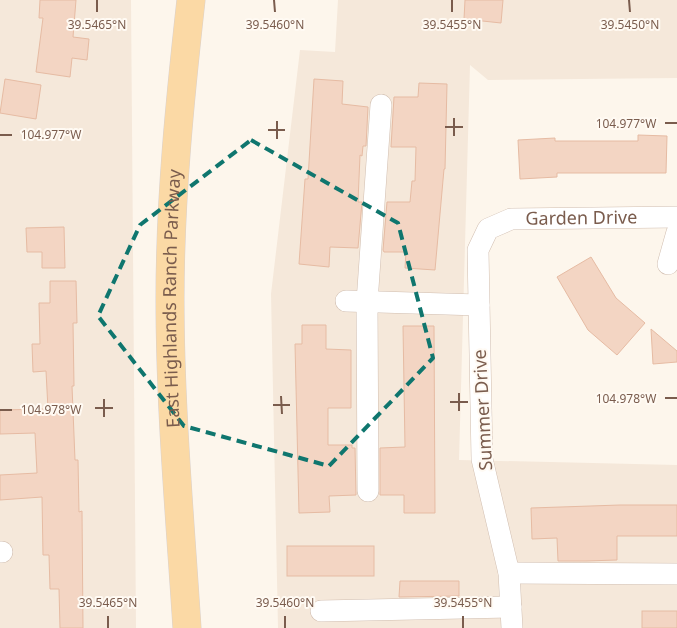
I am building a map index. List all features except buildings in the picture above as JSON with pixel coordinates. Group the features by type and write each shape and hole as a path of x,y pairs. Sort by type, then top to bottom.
{"main road":[{"name":"East Highlands Ranch Parkway","path":"187,628 175,434 170,299 173,206 180,106 191,0"}],"street":[{"path":"368,491 367,302 381,105"},
{"name":"Garden Drive","path":"488,229 511,219 677,217"},
{"name":"Summer Drive","path":"321,611 511,618 509,573 482,459 478,250 488,229"},
{"path":"668,264 677,232"},
{"path":"346,301 479,305"},
{"path":"509,573 677,574"}],"highlighted area":[{"path":"251,140 398,223 433,358 329,466 184,426 98,316 140,225"}],"shaded area":[{"path":"0,0 131,0 136,628 0,628"},
{"path":"338,0 677,0 677,78 488,80 470,65 459,460 677,465 677,628 278,628 271,294 300,50 335,52"}]}
